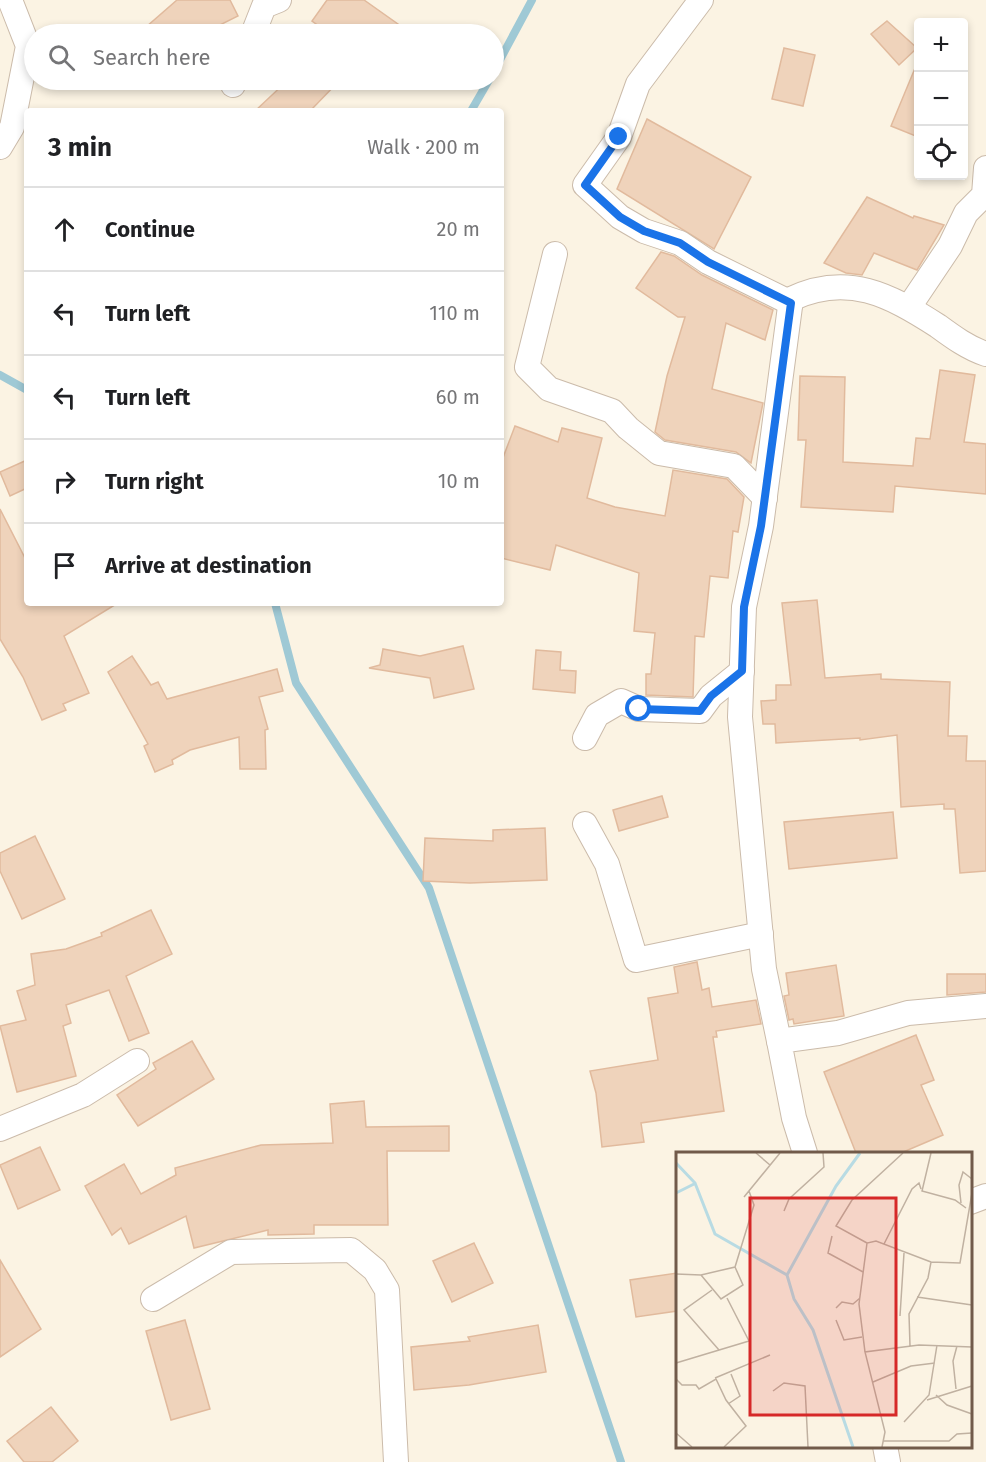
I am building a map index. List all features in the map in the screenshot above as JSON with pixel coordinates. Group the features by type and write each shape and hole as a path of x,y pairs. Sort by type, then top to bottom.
{"street":[{"path":"10,0 24,36"},
{"path":"257,24 264,6 279,0"},
{"path":"701,0 638,84 619,137 585,185 620,217 644,231 680,243 708,262 791,303"},
{"path":"0,147 12,126 24,66"},
{"path":"909,307 950,246 966,213 984,195 986,168"},
{"path":"555,254 527,367 549,389 612,411 628,428 659,453 734,466 765,498"},
{"path":"805,1152 794,1118 764,969 740,717 744,607 756,560 791,298 814,288 856,286 909,307 973,350 986,354"},
{"path":"585,738 597,715 621,701 639,709 700,711 711,696 742,671"},
{"path":"585,824 607,864 636,960 760,934"},
{"path":"779,1041 838,1033 908,1013 986,1006"},
{"path":"0,1129 83,1095 137,1061"},
{"path":"971,1201 986,1196"},
{"path":"153,1299 231,1252 351,1250 375,1270 387,1290 396,1462"},
{"path":"885,1447 888,1462"}],"building":[{"path":"177,0 230,0 238,16 222,24 149,24"},
{"path":"327,0 364,0 398,24 316,24 312,21"},
{"path":"887,21 914,45 914,51 899,65 871,34"},
{"path":"784,48 815,55 803,106 772,99"},
{"path":"914,71 914,135 891,126"},
{"path":"277,90 330,90 313,108 258,108"},
{"path":"647,119 751,177 714,249 617,189"},
{"path":"867,197 913,218 914,216 944,225 917,270 874,253 862,275 846,273 824,263"},
{"path":"661,252 674,256 702,275 773,310 765,340 726,323 712,389 763,403 751,463 736,452 665,440 655,432 667,376 685,317 678,317 636,288"},
{"path":"940,370 975,375 964,442 986,444 986,494 895,486 893,512 801,507 806,440 798,440 800,376 845,377 843,462 913,466 916,438 930,439"},
{"path":"515,426 558,442 562,428 602,438 587,498 615,507 665,516 673,470 727,479 744,497 738,532 733,531 728,578 710,576 704,637 695,636 693,697 646,695 646,674 651,674 655,633 634,631 639,573 556,545 550,570 504,559 504,455"},
{"path":"24,461 24,489 10,496 0,472"},
{"path":"0,509 24,556 24,606 113,606 64,636 89,693 63,704 66,710 42,720 23,677 0,639"},
{"path":"817,600 825,678 881,674 881,679 950,682 948,736 967,736 966,761 986,761 986,871 960,873 955,809 944,809 944,804 901,807 897,735 860,740 860,738 776,743 775,724 763,724 761,701 776,700 776,685 791,685 782,603"},
{"path":"463,646 474,689 434,698 430,678 369,668 380,665 383,649 420,656"},
{"path":"536,650 561,652 560,670 576,671 575,693 533,689"},
{"path":"132,656 151,685 158,682 167,699 277,669 283,691 259,697 268,729 265,730 266,769 240,769 239,737 190,750 172,760 173,764 155,772 144,746 148,744 108,672"},
{"path":"662,796 668,817 619,831 613,810"},
{"path":"893,812 897,858 789,869 784,822"},
{"path":"545,828 547,880 470,883 423,881 425,838 493,841 493,830"},
{"path":"35,836 65,899 22,919 0,871 0,853"},
{"path":"151,910 172,954 126,976 149,1033 129,1041 109,990 66,1005 71,1023 63,1026 76,1076 17,1092 0,1026 26,1020 17,991 35,985 31,954 66,949 102,936 101,933"},
{"path":"697,962 702,990 709,988 712,1007 756,1000 761,1024 716,1031 717,1037 713,1037 724,1111 641,1123 644,1142 602,1147 596,1093 590,1071 658,1060 648,998 678,993 674,967"},
{"path":"836,965 844,1016 794,1024 793,1019 789,1020 784,996 789,995 786,973"},
{"path":"947,974 986,974 986,992 947,995"},
{"path":"916,1035 934,1080 921,1085 943,1135 903,1152 856,1152 824,1072"},
{"path":"192,1041 214,1079 138,1126 117,1095 156,1069 153,1063"},
{"path":"364,1101 366,1127 449,1126 449,1151 387,1151 388,1225 314,1225 314,1234 268,1235 268,1230 194,1248 186,1216 129,1244 121,1228 112,1235 85,1186 124,1164 141,1194 176,1175 175,1168 261,1145 333,1143 330,1104"},
{"path":"40,1147 60,1190 18,1209 0,1165"},
{"path":"474,1243 493,1283 452,1302 433,1261"},
{"path":"0,1260 41,1329 0,1357"},
{"path":"676,1273 676,1311 636,1317 630,1280"},
{"path":"185,1320 210,1409 171,1420 146,1331"},
{"path":"538,1325 546,1372 469,1385 414,1390 411,1347 470,1341 468,1337"},
{"path":"51,1407 78,1441 52,1462 24,1462 7,1441"}],"waterway":[{"path":"504,52 532,0"},
{"path":"473,108 483,90"},
{"path":"0,375 24,388"},
{"path":"276,606 296,683 429,888 621,1462"}],"route":[{"path":"619,137 585,185 620,217 644,231 680,243 708,262 791,303 786,326 756,560 744,607 742,671 711,696 700,711 639,709"}]}
